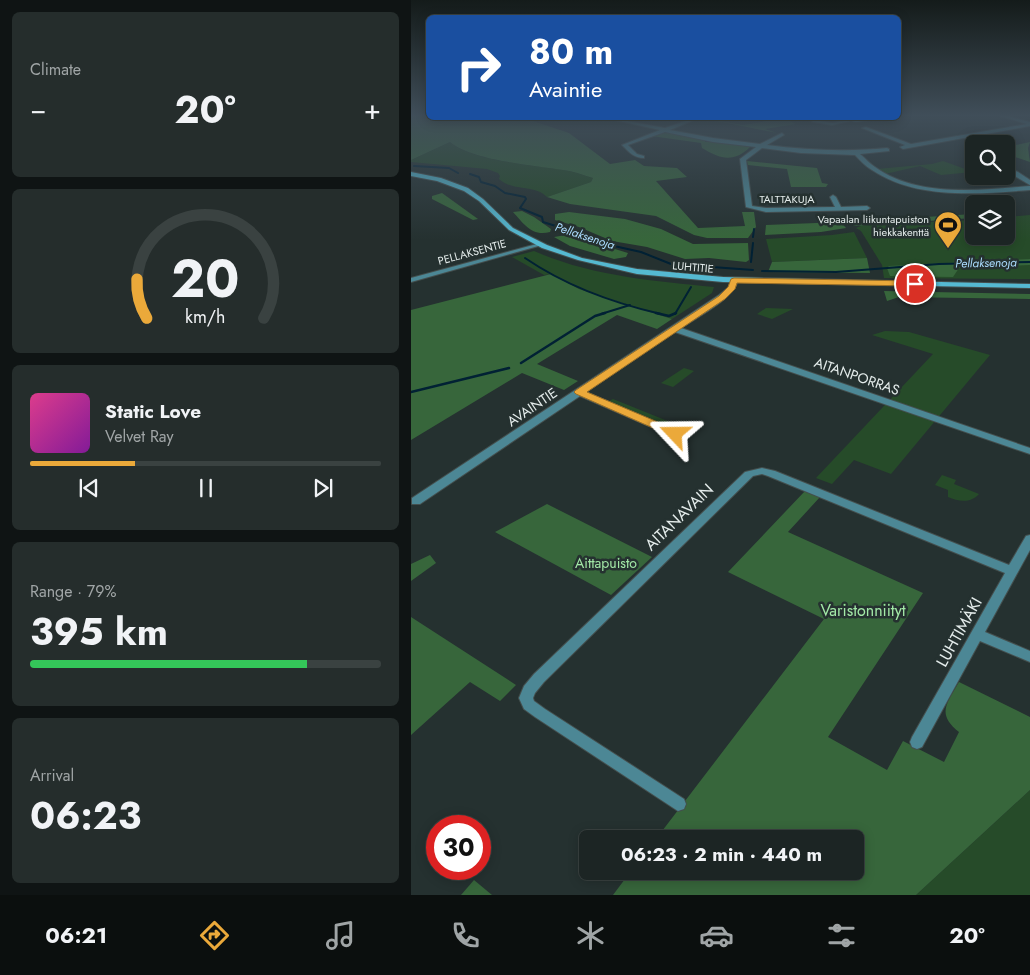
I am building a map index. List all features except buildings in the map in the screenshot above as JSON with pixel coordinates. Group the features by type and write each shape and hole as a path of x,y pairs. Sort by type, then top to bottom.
{"street":[{"name":"TALTTAKUJA","path":"746,157 742,162 749,207 766,210 867,208"},
{"path":"860,157 879,174 913,185 968,191 1030,188"},
{"path":"1015,172 1030,183"},
{"name":"LUHTITIE","path":"411,174 448,182 468,191 481,200 495,216 510,228 539,245 579,259 637,272 683,278 734,281 1030,286"},
{"path":"833,197 839,209"},
{"name":"PELLAKSENTIE","path":"411,280 539,245"},
{"name":"AVAINTIE","path":"416,501 722,297 732,288 734,281"},
{"name":"AITANPORRAS","path":"675,329 1030,451"},
{"path":"579,392 675,434"},
{"name":"AITANAVAIN","path":"678,804 539,713 529,705 526,698 529,690 539,678 749,474 762,471 771,473 1012,571"},
{"name":"LUHTIMÄKI","path":"917,742 1030,539"},
{"path":"978,634 1030,657"}],"green space":[{"path":"418,157 483,157 574,172 593,178 591,182 547,197 536,191 505,183 499,179 498,173 487,169 411,162 411,160"},
{"path":"483,157 600,157 610,164 635,160 644,166 677,168 687,177 656,181 698,228 745,226 742,212 754,212 756,227 748,238 707,238 694,235 656,216 570,204 547,197 591,182 593,178 578,173"},
{"path":"1015,157 1015,157 1029,157 1030,162"},
{"path":"747,161 817,168 822,183 828,184 826,187 791,187 787,169 748,165"},
{"path":"943,161 965,169 965,173 941,175 920,166 885,174 877,169 932,164"},
{"path":"442,193 478,219 473,220 432,199 432,196"},
{"path":"522,211 551,229 550,232 538,233 525,225 513,212"},
{"path":"569,212 625,219 661,229 693,244 748,243 749,260 746,262 709,258 685,259 647,247 612,241 579,227 555,220 555,214"},
{"path":"965,215 965,219 855,226 846,222"},
{"path":"1030,215 1030,279 884,278 882,265 861,231 856,228 863,225 965,220 965,245 1015,245 1015,216"},
{"path":"841,222 846,228 821,232 765,235 766,225"},
{"path":"854,232 867,258 772,262 766,239 832,235"},
{"path":"572,234 589,244 605,246 628,253 626,257 614,259 570,246 554,237"},
{"path":"534,251 600,272 645,280 714,287 712,293 672,319 579,289 551,274 544,275 512,257"},
{"path":"867,258 870,273 768,272 772,262"},
{"path":"1030,259 1030,265 959,268 953,277 890,276 887,268 889,266"},
{"path":"551,274 579,289 672,319 657,329 617,315 537,364 578,381 564,390 522,373 411,440 411,310"},
{"path":"884,291 1030,294 1030,299 899,297 887,301"},
{"path":"766,308 793,309 772,319 757,314"},
{"path":"885,331 909,332 990,355 891,474 854,460 832,484 816,478 933,354 872,335"},
{"path":"684,368 694,371 673,387 661,383"},
{"path":"613,399 680,426 676,429 609,401"},
{"path":"942,475 956,480 954,484 979,494 968,500 948,497 948,490 935,485"},
{"name":"Varistonniityt","path":"805,491 820,497 788,532 923,593 828,737 887,770 903,741 944,762 959,732 948,720 946,708 959,682 1030,717 1030,790 916,895 613,895 624,880 864,880 864,830 663,830 824,619 728,572"},
{"name":"Aittapuisto","path":"547,504 652,557 611,595 495,532"},
{"path":"430,555 436,563 411,581 411,564"},
{"path":"411,617 516,685 500,701 470,682 411,735"},
{"path":"1030,790 1030,895 916,895"},
{"path":"474,880 492,895 461,895"}],"waterway":[{"name":"Pellaksenoja","path":"414,166 449,168 458,173"},
{"name":"Pellaksenoja","path":"470,174 479,177 481,182 495,186 505,193 525,197 526,199 520,208 542,217 543,222 588,236 596,242 641,252 671,264 753,270"},
{"path":"753,237 754,229"},
{"path":"751,262 753,243"},
{"path":"525,258 573,285 628,306"},
{"name":"Pellaksenoja","path":"762,271 836,272 939,264 1030,262"},
{"path":"675,313 691,287"},
{"path":"601,314 628,306"},
{"path":"628,306 661,314"},
{"path":"521,363 595,316 605,313"},
{"path":"656,313 669,316 675,313"},
{"path":"411,392 509,368"}],"place":[{"name":"Vapaalan liikuntapuiston hiekkakenttä","path":"948,249"}],"route":[{"path":"675,434 579,392 722,297 732,288 734,281 915,284"}]}
